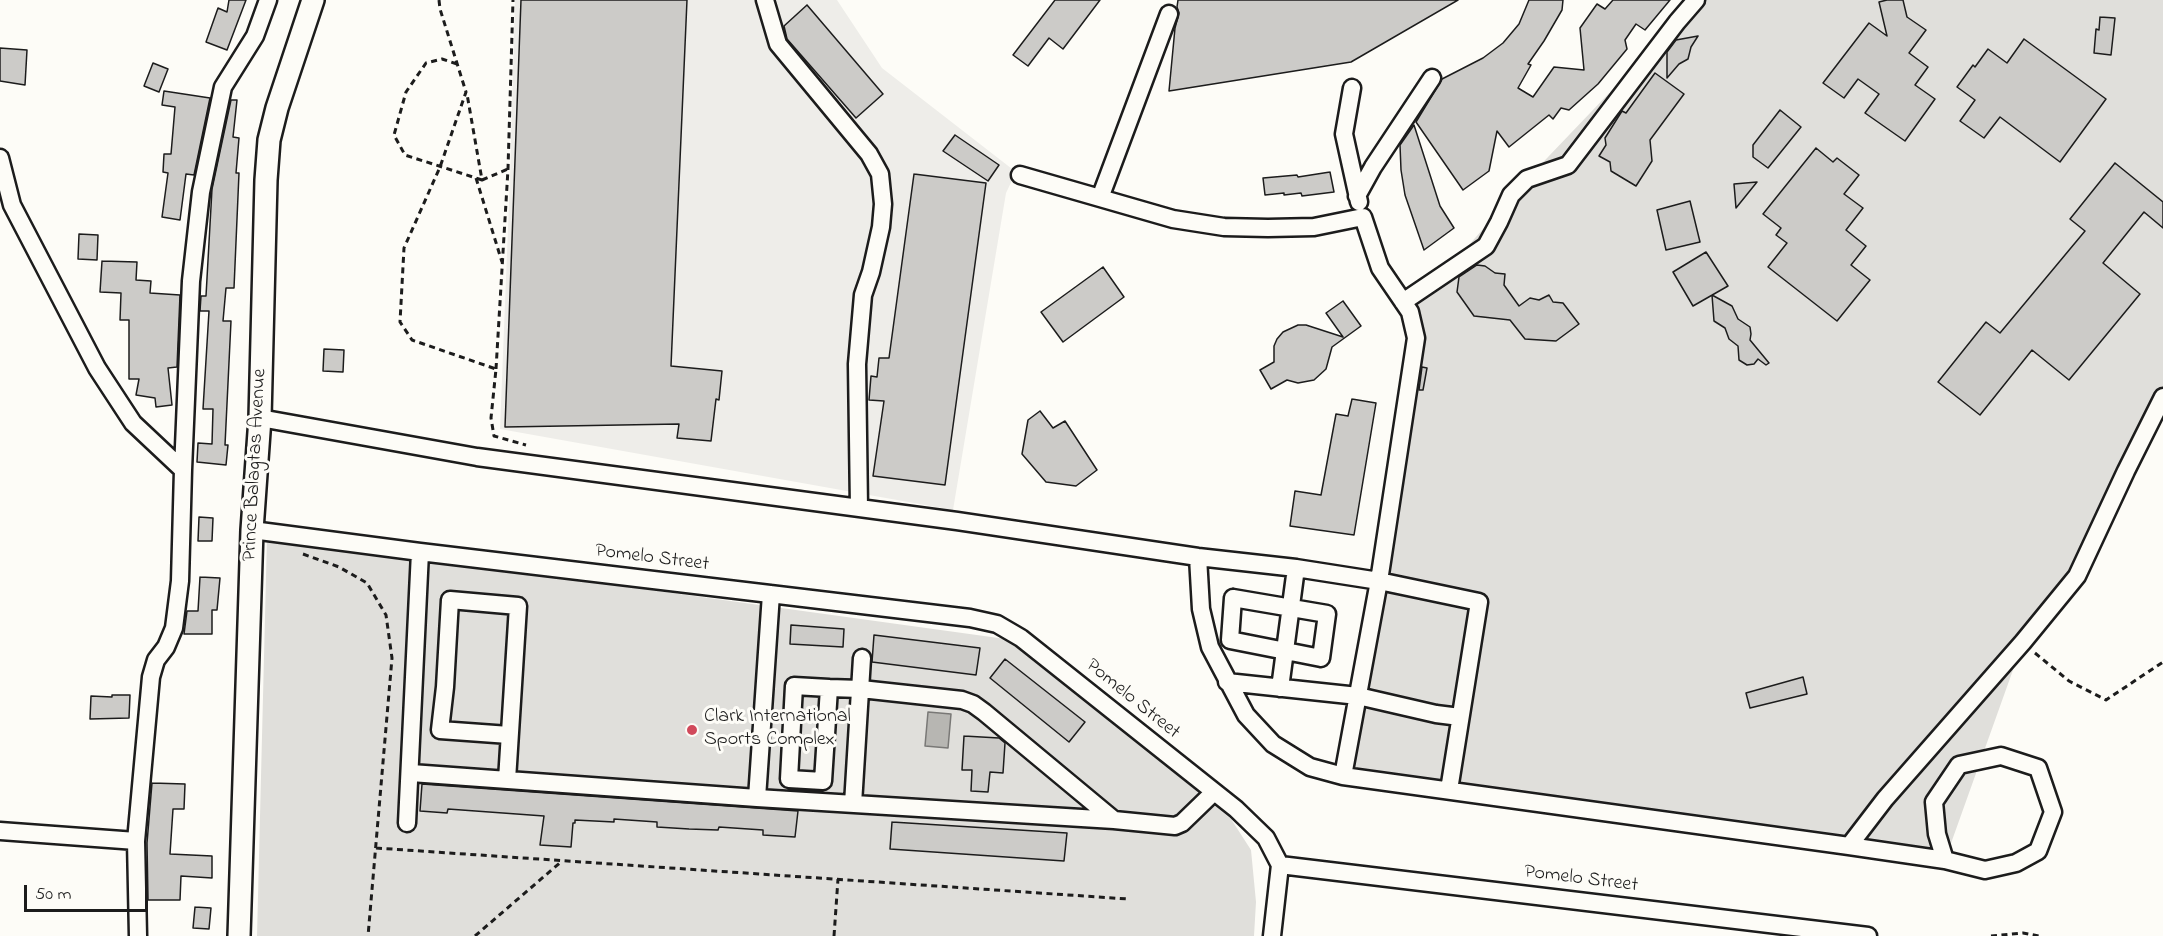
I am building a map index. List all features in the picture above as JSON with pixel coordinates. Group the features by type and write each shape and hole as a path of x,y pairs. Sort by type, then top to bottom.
{"main road":[{"name":"Prince Balagtas Avenue","path":"239,936 252,530 260,418 266,192 270,140 279,100 313,0"}],"street":[{"path":"138,936 136,841 151,677 156,660 166,647 174,628 180,581 191,281 201,192 223,87 255,36 268,0"},
{"path":"765,0 778,44 869,154 880,174 883,204 871,272 863,295 857,364 859,508"},
{"path":"1403,302 1486,246 1510,195 1527,179 1568,165 1696,0"},
{"path":"1100,198 1168,14"},
{"path":"1357,196 1373,167 1432,78"},
{"path":"1343,776 1379,581 1416,339 1410,312 1380,268 1357,196 1344,134 1352,88"},
{"path":"0,158 12,205 97,368 133,423 183,470"},
{"path":"1020,175 1173,219 1224,227 1314,226 1363,218"},
{"path":"1849,846 1885,800 2023,642 2077,576 2163,397"},
{"path":"260,418 477,457 859,508 1198,557 1296,568 1379,581 1479,602 1449,790"},
{"name":"Pomelo Street","path":"252,530 970,618 997,624 1022,638 1213,793 1236,809 1266,838 1280,865 1868,936"},
{"path":"407,823 420,552"},
{"path":"1198,557 1201,609 1210,647 1227,682 1246,715 1273,744 1310,767 1343,776 1945,860 1985,870 2016,862 2038,851 2053,812 2038,768 2001,756 1959,765 1934,802 1936,834 1945,860"},
{"path":"1280,688 1296,568"},
{"path":"757,798 771,594"},
{"path":"1233,598 1327,614 1322,658 1285,652 1230,640 1233,598"},
{"path":"507,780 510,735 518,606 450,600 440,730 510,735"},
{"path":"853,804 862,658"},
{"path":"1227,682 1358,696 1436,714 1460,717"},
{"path":"829,687 823,781 789,779 795,686 829,687 861,689 962,700 973,704 1114,820"},
{"path":"411,773 1178,825 1213,793"},
{"path":"0,831 136,841"},
{"path":"1272,936 1280,865"}],"path":[{"path":"440,0 440,9 466,92 482,180"},
{"path":"513,0 508,169 491,418 494,436 530,447"},
{"path":"457,64 442,59 426,63 406,92 394,135 405,155 482,180 508,169"},
{"path":"466,92 440,167 404,248 400,322 412,340 496,369"},
{"path":"476,178 502,263"},
{"path":"298,552 339,567 367,583 386,615 392,658 368,936"},
{"path":"2023,642 2069,681 2106,700 2163,662"},
{"path":"376,848 1128,899"},
{"path":"475,936 562,861"},
{"path":"834,936 838,879"},
{"path":"1991,936 2023,933 2039,936"}],"shaded area":[{"path":"515,0 837,0 882,68 1016,172 1006,193 953,510 500,429"},
{"path":"1687,0 2163,0 2163,397 2077,576 2023,642 1945,860 1343,776 1410,312 1527,179 1677,22"},
{"name":"Clark International Sports Complex","path":"267,537 1013,640 1231,819 1251,850 1256,902 1254,936 257,936"},
{"path":"928,712 951,714 948,748 925,746"}],"building":[{"path":"229,0 246,0 227,50 206,42 218,8 227,12"},
{"path":"521,0 687,0 671,366 722,371 711,441 677,438 679,424 505,427"},
{"path":"1055,0 1100,0 1063,49 1049,38 1028,66 1013,55"},
{"path":"1178,0 1458,0 1351,62 1169,91 1175,28 1179,13"},
{"path":"1529,0 1563,0 1562,10 1528,64 1531,65 1518,88 1533,97 1554,67 1584,70 1580,28 1597,4 1605,9 1613,0 1670,0 1645,30 1636,24 1625,40 1627,49 1598,84 1569,110 1561,108 1553,119 1549,115 1509,147 1497,131 1489,171 1463,190 1416,122 1442,79 1483,58 1503,43 1519,24"},
{"path":"1903,0 1907,17 1926,30 1909,53 1928,67 1915,85 1935,99 1905,141 1865,113 1879,94 1858,79 1844,98 1823,83 1869,23 1887,36 1879,2"},
{"path":"807,5 883,94 856,118 787,39 784,26"},
{"path":"2100,17 2115,18 2111,55 2094,53 2096,29 2099,30"},
{"path":"1698,36 1691,47 1688,59 1679,64 1667,78 1667,52 1676,40"},
{"path":"2024,39 2106,99 2060,162 2000,117 1984,138 1960,121 1975,100 1957,87 1973,65 1975,67 1988,49 2007,63"},
{"path":"0,48 27,50 25,85 0,81"},
{"path":"153,63 168,69 159,92 144,86"},
{"path":"1655,73 1684,94 1650,140 1652,161 1636,186 1611,171 1610,162 1599,156 1606,145 1605,138 1622,111 1626,113"},
{"path":"164,91 210,98 194,175 186,174 180,220 162,217 168,173 163,172 164,154 171,154 175,107 162,105"},
{"path":"231,100 237,100 233,137 239,138 236,173 239,173 234,288 226,288 223,321 231,321 226,465 197,462 198,443 212,444 213,409 203,409 209,311 200,311 201,296 206,296 212,189"},
{"path":"1780,110 1801,127 1768,168 1753,157 1753,145"},
{"path":"1414,125 1440,206 1454,228 1424,250 1405,195 1401,170 1400,145"},
{"path":"955,135 999,165 988,181 943,151"},
{"path":"1816,148 1833,162 1837,158 1859,175 1844,194 1863,208 1846,230 1866,246 1851,265 1870,280 1837,321 1768,267 1787,243 1776,235 1781,228 1763,214"},
{"path":"2115,163 2163,202 2163,228 2144,212 2103,263 2140,294 2069,380 2032,350 1980,415 1938,382 1986,322 2000,333 2085,231 2070,219"},
{"path":"1330,172 1334,192 1302,196 1301,193 1265,195 1263,178 1297,175 1298,177"},
{"path":"914,174 986,183 945,485 873,476 884,401 869,400 871,376 877,377 879,358 889,358"},
{"path":"1757,182 1736,208 1734,184"},
{"path":"1690,201 1700,242 1666,250 1657,210"},
{"path":"79,234 98,235 97,260 78,259"},
{"path":"1706,252 1728,286 1693,306 1673,272"},
{"path":"102,261 137,262 136,280 151,281 150,293 180,295 177,367 168,368 172,405 156,407 155,398 136,395 139,379 129,379 129,320 120,320 121,293 100,292"},
{"path":"1477,265 1485,266 1495,273 1505,274 1504,285 1519,306 1530,298 1539,300 1549,295 1553,302 1563,303 1579,324 1556,341 1525,339 1510,320 1474,316 1457,292 1459,277"},
{"path":"1103,267 1124,297 1063,342 1041,312"},
{"path":"1712,295 1732,306 1738,319 1750,327 1750,340 1769,363 1766,365 1758,359 1754,364 1747,365 1739,360 1738,346 1729,339 1725,328 1714,321"},
{"path":"1343,301 1361,326 1332,347 1326,369 1314,380 1298,383 1287,380 1271,389 1260,370 1274,362 1274,346 1277,339 1283,332 1298,325 1306,325 1343,337 1326,313"},
{"path":"324,349 344,350 343,372 323,371"},
{"path":"1422,367 1427,368 1423,390 1419,390"},
{"path":"1352,399 1376,403 1354,535 1290,526 1295,491 1321,495 1336,414 1348,416"},
{"path":"1040,411 1053,428 1065,421 1097,470 1076,486 1046,482 1022,454 1028,420"},
{"path":"199,517 213,518 212,541 198,541"},
{"path":"200,577 220,578 217,610 212,610 212,634 184,634 187,611 198,611"},
{"path":"791,625 844,629 843,647 790,644"},
{"path":"874,635 980,648 976,675 872,662"},
{"path":"1005,659 1085,722 1069,742 990,678"},
{"path":"1803,677 1807,694 1750,708 1746,693"},
{"path":"112,695 130,695 129,718 90,719 91,696 112,697"},
{"path":"964,736 999,738 1005,743 1003,773 990,772 988,792 971,791 972,770 962,770"},
{"path":"152,783 185,784 184,809 173,809 170,854 212,856 212,878 181,876 180,900 148,900 147,843"},
{"path":"422,784 798,811 795,837 763,835 763,830 657,827 657,822 614,819 614,822 575,820 571,847 540,845 544,816 448,809 447,813 420,811"},
{"path":"892,822 1067,833 1064,861 890,849"},
{"path":"195,907 211,908 209,929 193,928"}],"place":[{"name":"Clark International Sports Complex","path":"692,730"}]}
